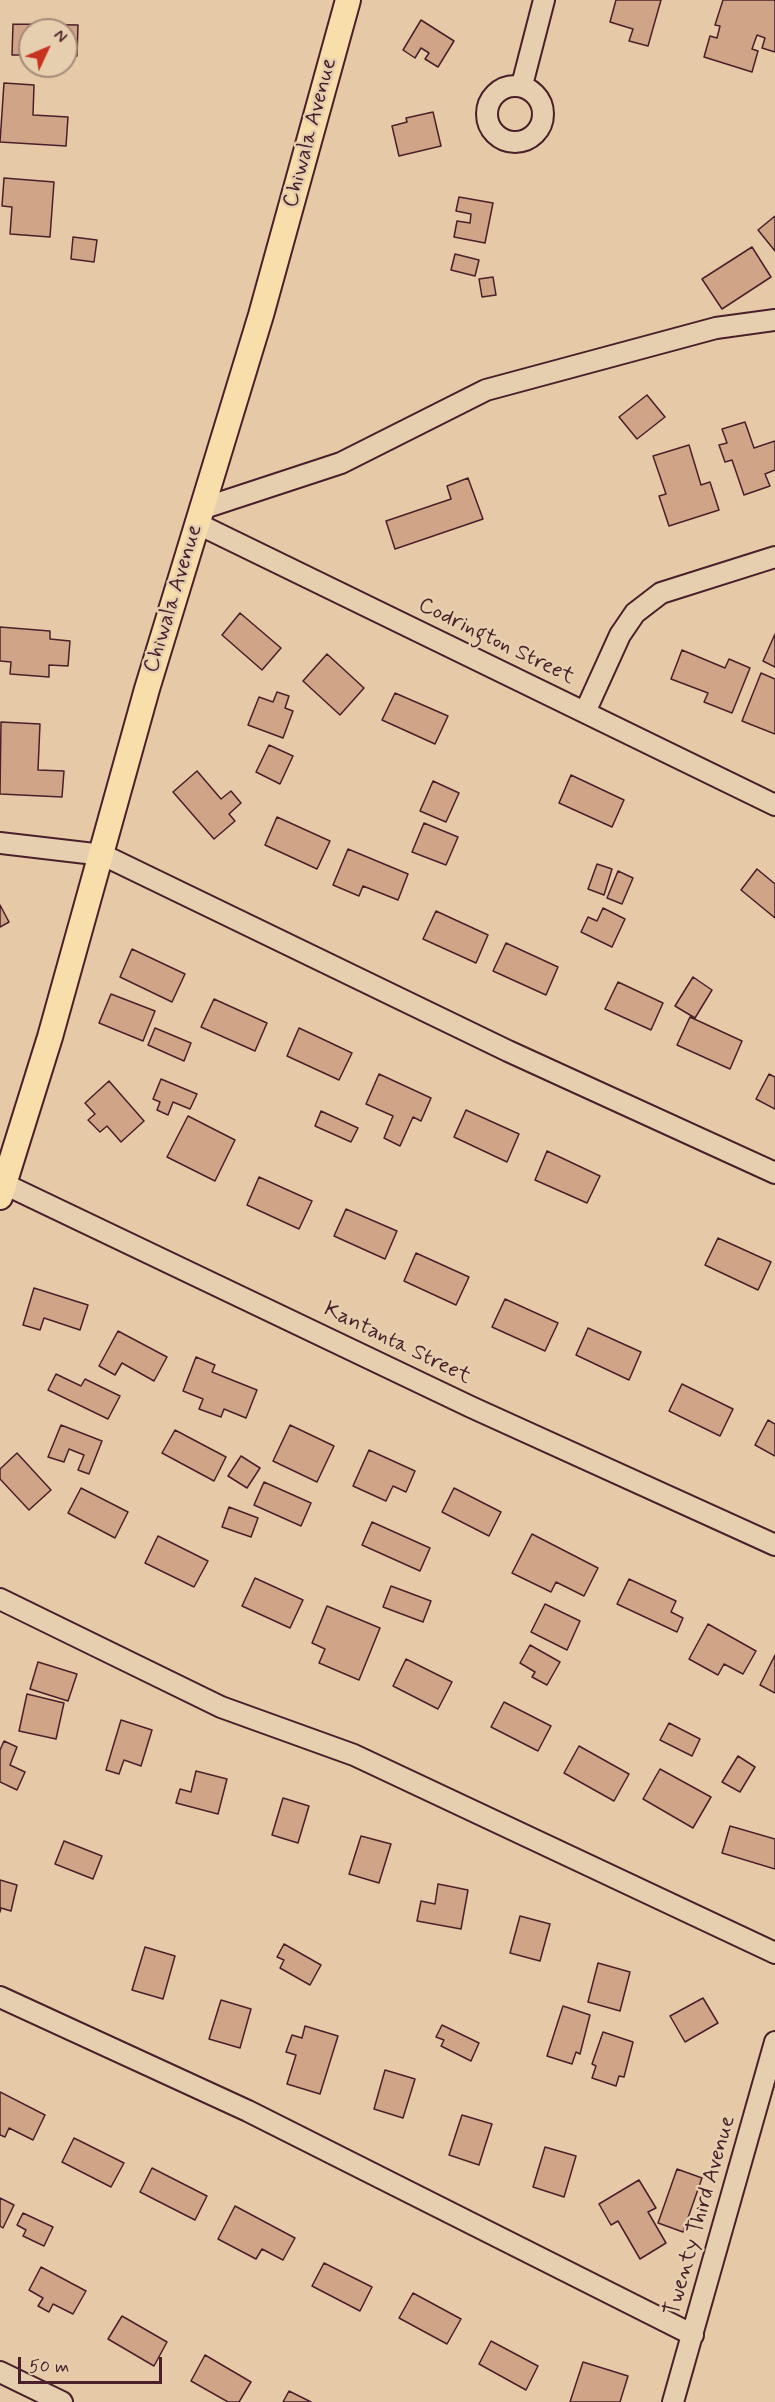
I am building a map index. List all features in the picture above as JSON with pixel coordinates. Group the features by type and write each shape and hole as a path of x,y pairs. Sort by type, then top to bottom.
{"main road":[{"name":"Chiwala Avenue","path":"1,1187 50,1037 103,855 147,689 261,315 348,0"}],"street":[{"path":"522,85 544,0"},
{"path":"199,516 341,463 486,390 716,328 775,320"},
{"name":"Codrington Street","path":"199,516 585,712 775,805"},
{"path":"585,712 620,635 635,614 661,593 775,557"},
{"path":"0,843 103,855 508,1051 775,1173"},
{"name":"Kantanta Street","path":"1,1187 471,1407 775,1545"},
{"path":"0,1599 221,1707 354,1755 775,1953"},
{"path":"0,1997 248,2111 693,2335"},
{"name":"Twenty Third Avenue","path":"673,2402 775,2042"},
{"path":"0,2372 62,2402"}],"building":[{"path":"616,0 661,0 648,46 629,41 633,29 610,22"},
{"path":"723,0 775,0 775,52 762,48 765,38 757,35 752,49 758,51 752,72 704,57 710,36 717,38 720,26 715,25"},
{"path":"421,20 454,41 438,67 425,59 429,53 421,48 415,58 403,50"},
{"path":"13,24 18,24 18,55 12,55"},
{"path":"4,83 34,85 33,115 68,117 66,146 0,142"},
{"path":"433,112 441,146 399,156 392,126 407,122 406,118"},
{"path":"4,178 54,182 50,237 10,234 12,207 2,206"},
{"path":"459,197 493,203 485,243 454,237 457,221 470,223 471,214 456,211"},
{"path":"775,216 775,251 758,230"},
{"path":"73,237 97,240 94,262 71,259"},
{"path":"752,247 771,277 722,309 702,279"},
{"path":"455,254 479,260 475,276 451,270"},
{"path":"493,277 496,295 482,297 479,279"},
{"path":"647,395 665,417 637,439 619,417"},
{"path":"745,422 754,448 775,441 775,470 765,474 770,486 744,495 732,460 725,462 719,445 727,443 722,429"},
{"path":"689,445 701,485 710,482 719,510 669,526 659,496 666,494 653,456"},
{"path":"468,478 483,519 395,549 386,521 451,499 447,486"},
{"path":"240,613 281,648 262,670 222,635"},
{"path":"0,627 50,631 50,639 70,641 68,666 49,665 49,677 10,674 11,662 0,661"},
{"path":"775,634 775,667 763,661"},
{"path":"682,650 725,668 729,659 750,668 732,713 704,702 708,693 671,679"},
{"path":"327,654 364,688 340,715 303,681"},
{"path":"761,673 775,679 775,734 742,721"},
{"path":"277,692 289,696 285,708 293,711 283,738 248,725 259,697 273,702"},
{"path":"395,693 448,716 435,744 382,720"},
{"path":"1,722 40,724 38,770 64,771 62,797 0,794"},
{"path":"269,745 293,756 280,784 256,772"},
{"path":"197,771 221,799 231,791 241,803 229,814 235,821 214,839 173,792"},
{"path":"571,775 624,800 612,827 559,803"},
{"path":"433,781 459,793 446,822 420,811"},
{"path":"277,817 330,841 317,869 265,845"},
{"path":"424,823 458,837 446,865 412,852"},
{"path":"348,849 408,874 398,900 363,886 359,896 333,885"},
{"path":"597,864 612,869 604,895 588,889"},
{"path":"757,869 775,884 775,918 741,890"},
{"path":"618,871 633,878 622,904 607,898"},
{"path":"0,905 9,922 0,927"},
{"path":"603,908 625,919 612,947 581,932 588,917 597,921"},
{"path":"436,911 488,935 476,963 423,939"},
{"path":"506,943 558,967 546,995 493,971"},
{"path":"132,949 185,974 172,1002 120,977"},
{"path":"693,977 712,990 695,1018 675,1006"},
{"path":"618,982 663,1003 651,1030 605,1009"},
{"path":"111,994 155,1011 143,1041 99,1023"},
{"path":"214,999 267,1023 255,1051 201,1027"},
{"path":"690,1017 742,1041 730,1069 677,1045"},
{"path":"155,1028 191,1043 184,1061 148,1045"},
{"path":"299,1028 352,1053 339,1080 287,1056"},
{"path":"379,1074 431,1098 421,1121 413,1117 400,1146 384,1138 393,1116 366,1104"},
{"path":"769,1074 775,1077 775,1109 756,1099"},
{"path":"161,1079 197,1094 190,1109 173,1102 168,1115 157,1110 160,1102 153,1099"},
{"path":"109,1081 144,1121 121,1142 107,1126 100,1132 88,1120 95,1114 85,1103"},
{"path":"466,1110 519,1134 507,1162 454,1137"},
{"path":"321,1111 358,1128 351,1142 315,1126"},
{"path":"188,1116 235,1140 215,1181 167,1157"},
{"path":"547,1151 600,1176 587,1203 535,1180"},
{"path":"259,1177 312,1201 299,1229 247,1205"},
{"path":"346,1209 397,1231 385,1259 334,1236"},
{"path":"718,1238 771,1262 758,1290 705,1265"},
{"path":"416,1253 469,1277 456,1305 404,1281"},
{"path":"34,1288 88,1305 80,1330 44,1318 40,1330 23,1325"},
{"path":"505,1299 558,1323 545,1351 492,1327"},
{"path":"588,1328 641,1352 629,1380 576,1355"},
{"path":"118,1331 167,1357 154,1381 122,1363 115,1375 99,1366"},
{"path":"196,1357 215,1365 212,1372 257,1390 246,1418 224,1409 221,1417 199,1409 203,1399 183,1391"},
{"path":"56,1374 81,1386 85,1379 120,1396 108,1419 48,1390"},
{"path":"682,1384 733,1409 720,1436 669,1411"},
{"path":"768,1420 775,1424 775,1456 755,1445"},
{"path":"61,1425 102,1441 89,1474 78,1470 84,1455 69,1449 64,1462 48,1457"},
{"path":"290,1425 334,1446 317,1482 273,1461"},
{"path":"175,1430 226,1457 214,1481 162,1453"},
{"path":"369,1450 415,1471 406,1492 393,1486 386,1501 353,1486"},
{"path":"17,1453 51,1490 29,1510 0,1479 0,1469"},
{"path":"241,1456 260,1468 247,1488 228,1476"},
{"path":"264,1482 311,1503 301,1526 254,1505"},
{"path":"81,1488 128,1512 115,1538 68,1513"},
{"path":"454,1488 501,1512 489,1536 442,1512"},
{"path":"229,1507 258,1518 251,1537 222,1527"},
{"path":"372,1522 430,1548 420,1571 362,1545"},
{"path":"532,1534 598,1568 584,1596 556,1582 551,1592 512,1573"},
{"path":"158,1536 208,1561 194,1587 145,1563"},
{"path":"255,1578 303,1600 290,1628 242,1606"},
{"path":"629,1579 676,1601 671,1612 683,1618 677,1632 617,1604"},
{"path":"391,1586 431,1601 423,1622 383,1607"},
{"path":"545,1604 580,1621 567,1650 531,1632"},
{"path":"327,1606 380,1628 359,1680 319,1663 325,1649 312,1643"},
{"path":"708,1624 756,1651 743,1674 724,1664 718,1675 689,1659"},
{"path":"530,1645 560,1662 547,1685 532,1677 535,1672 520,1663"},
{"path":"775,1655 775,1693 760,1685"},
{"path":"406,1659 452,1682 438,1709 393,1686"},
{"path":"38,1662 77,1674 68,1701 30,1689"},
{"path":"27,1694 64,1703 56,1739 19,1731"},
{"path":"504,1702 551,1726 538,1751 491,1727"},
{"path":"121,1720 152,1730 141,1766 124,1760 119,1774 106,1770"},
{"path":"669,1723 700,1739 692,1756 660,1740"},
{"path":"4,1741 17,1747 10,1765 25,1772 17,1790 0,1782 0,1750"},
{"path":"579,1746 629,1774 614,1801 564,1773"},
{"path":"738,1756 755,1767 740,1792 722,1782"},
{"path":"660,1769 711,1797 693,1828 643,1799"},
{"path":"196,1771 227,1779 218,1814 176,1803 180,1789 191,1792"},
{"path":"283,1798 309,1806 298,1843 272,1835"},
{"path":"730,1826 775,1839 775,1869 722,1853"},
{"path":"361,1836 391,1844 379,1883 349,1874"},
{"path":"64,1841 102,1856 93,1879 55,1864"},
{"path":"0,1880 17,1885 11,1911 1,1908 0,1912"},
{"path":"438,1884 468,1890 461,1929 417,1921 421,1901 435,1904"},
{"path":"520,1916 550,1924 540,1961 510,1953"},
{"path":"284,1944 321,1965 310,1985 280,1968 284,1960 277,1957"},
{"path":"145,1947 175,1956 163,1999 132,1990"},
{"path":"598,1963 630,1972 620,2011 588,2002"},
{"path":"703,1998 718,2023 685,2042 670,2016"},
{"path":"221,2000 251,2009 240,2048 209,2039"},
{"path":"563,2006 590,2015 580,2054 576,2052 572,2064 547,2056"},
{"path":"442,2025 479,2043 471,2061 441,2046 444,2040 436,2037"},
{"path":"305,2026 338,2036 320,2094 287,2084 296,2055 286,2052 292,2035 302,2038"},
{"path":"603,2032 633,2042 624,2077 619,2076 616,2086 592,2078 596,2066 592,2064"},
{"path":"385,2070 415,2079 403,2118 374,2109"},
{"path":"0,2092 45,2115 33,2140 9,2128 5,2137 0,2135"},
{"path":"462,2115 492,2124 479,2165 449,2155"},
{"path":"74,2138 124,2163 111,2187 62,2162"},
{"path":"545,2147 576,2156 564,2197 533,2187"},
{"path":"152,2168 207,2196 195,2220 140,2192"},
{"path":"677,2169 702,2178 683,2232 658,2223"},
{"path":"639,2180 656,2208 648,2212 666,2243 640,2259 618,2221 611,2225 599,2204"},
{"path":"0,2198 14,2205 3,2228 0,2226"},
{"path":"235,2206 295,2238 283,2260 262,2249 256,2259 218,2239"},
{"path":"23,2213 53,2227 44,2246 23,2236 26,2230 17,2225"},
{"path":"324,2263 372,2287 360,2311 312,2286"},
{"path":"41,2267 86,2291 73,2314 53,2304 49,2312 38,2306 43,2298 29,2290"},
{"path":"413,2293 461,2319 447,2344 399,2318"},
{"path":"122,2316 167,2342 154,2366 108,2339"},
{"path":"491,2341 538,2366 526,2390 479,2364"},
{"path":"205,2355 251,2382 239,2402 228,2402 191,2381"},
{"path":"583,2362 628,2376 620,2402 570,2402"},
{"path":"289,2391 311,2402 283,2402"}]}
